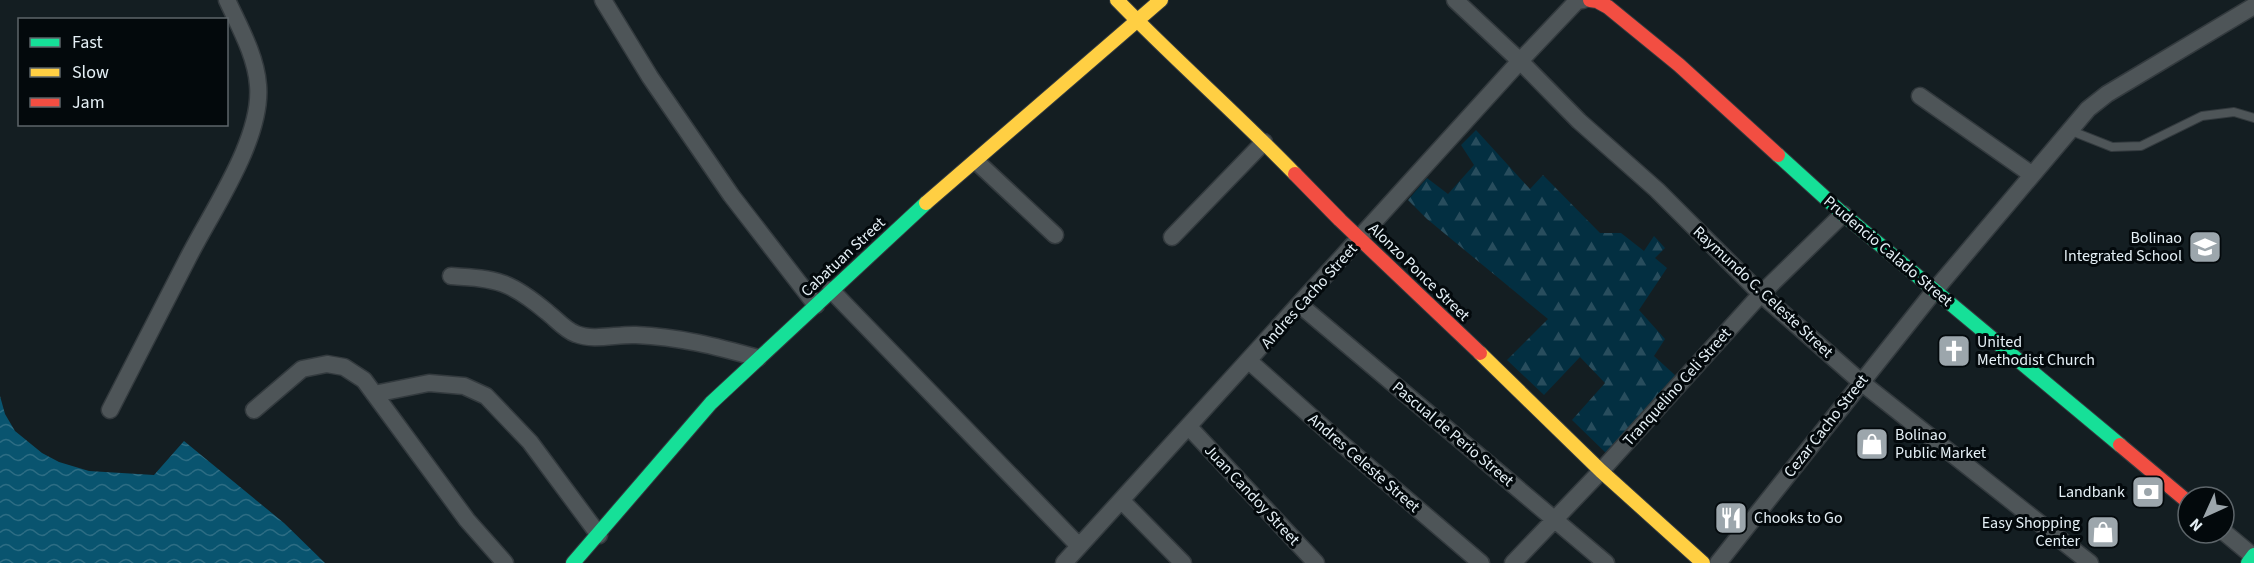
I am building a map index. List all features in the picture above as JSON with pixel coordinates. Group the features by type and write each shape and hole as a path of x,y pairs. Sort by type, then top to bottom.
{"street":[{"path":"111,410 246,148 255,116 258,85 247,44 227,0"},
{"path":"603,0 650,77 731,195 816,304"},
{"name":"Alonzo Ponce Street","path":"1117,0 1169,54 1264,142 1360,239 1601,471 1702,563"},
{"name":"Cabatuan Street","path":"573,563 711,403 901,225 977,162 1161,0"},
{"name":"Raymundo C. Celeste Street","path":"1455,0 1579,121 1657,190 1761,294 1861,382 2090,563"},
{"name":"Andres Cacho Street","path":"1064,563 1520,61 1584,0"},
{"name":"Prudencio Calado Street","path":"1584,0 1597,1 1608,7 1679,65 1843,214 2176,492"},
{"name":"Cezar Cacho Street","path":"1718,563 1935,290 2088,108 2107,94 2254,6"},
{"path":"1920,96 2031,174"},
{"path":"1172,237 1264,142"},
{"path":"977,162 1055,235"},
{"name":"Tranquelino Celi Street","path":"1513,563 1601,471 1761,294 1843,214"},
{"path":"451,276 487,278 509,284 531,298 576,334 587,336 635,335 692,340 758,358"},
{"path":"831,290 1079,546"},
{"name":"Pascual de Perio Street","path":"1300,305 1606,563"},
{"name":"Andres Celeste Street","path":"1249,361 1481,563"},
{"path":"254,410 302,369 327,364 344,367 364,380 467,520 505,563"},
{"path":"374,394 429,383 464,386 486,396 530,442 599,535"},
{"name":"Juan Candoy Street","path":"1189,427 1316,563"},
{"path":"1122,501 1183,563"},
{"path":"2236,543 2252,558"}],"lane":[{"path":"2069,130 2112,147 2141,146 2202,116 2234,112 2254,118"}],"green space":[{"path":"1476,130 1530,189 1543,175 1600,233 1621,233 1644,251 1654,236 1665,248 1655,258 1667,268 1639,310 1665,339 1654,356 1676,376 1608,455 1572,420 1605,383 1580,357 1544,395 1507,360 1548,319 1427,219 1408,200 1427,178 1448,194 1474,165 1461,145"}],"water":[{"path":"0,396 5,414 15,431 42,453 59,462 89,471 154,475 184,441 284,523 325,563 0,563"}],"traffic: fast":[{"path":"1778,155 1843,214 2120,445"},
{"path":"573,563 711,403 926,203"},
{"path":"2248,563 2254,555"}],"traffic: slow":[{"path":"1117,0 1295,174"},
{"path":"926,203 1161,0"},
{"path":"1480,353 1601,471 1703,563"}],"traffic: jam":[{"path":"1590,0 1608,7 1679,65 1778,155"},
{"path":"1295,174 1480,353"},
{"path":"2120,445 2176,492"}],"place":[{"name":"Bolinao Integrated School","path":"2205,247"},
{"name":"United Methodist Church","path":"1954,351"},
{"name":"Bolinao Public Market","path":"1872,444"},
{"name":"Landbank","path":"2148,492"},
{"name":"Chooks to Go","path":"1731,518"},
{"name":"Easy Shopping Center","path":"2103,532"}]}
